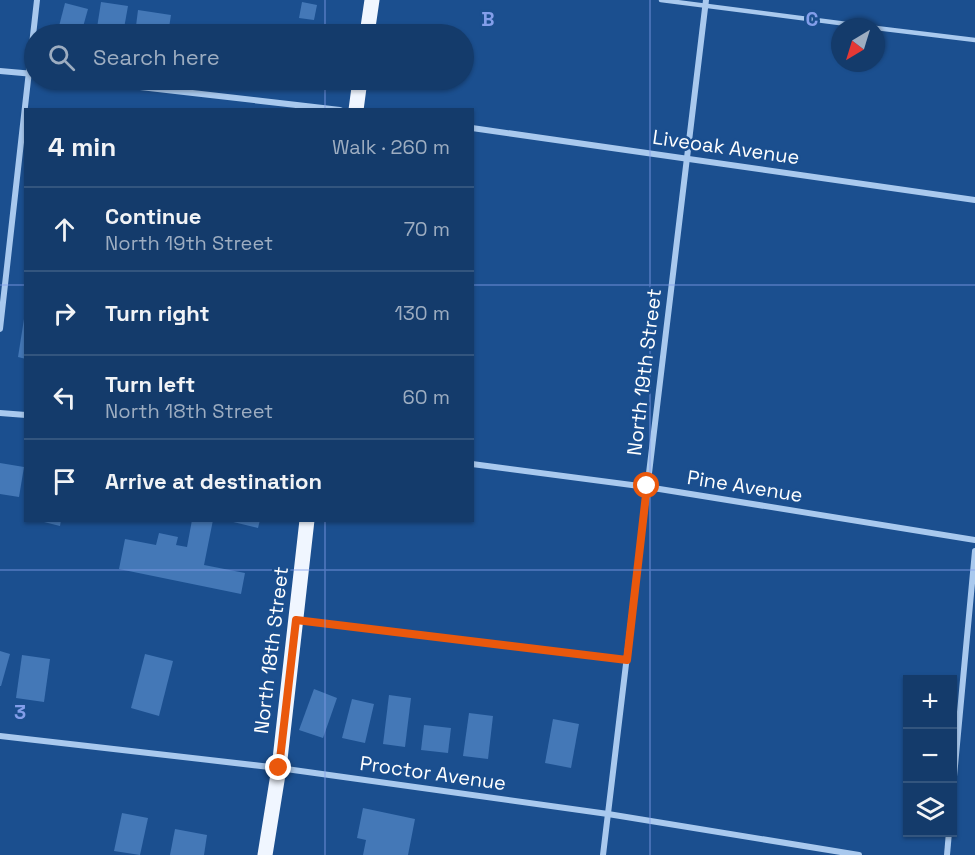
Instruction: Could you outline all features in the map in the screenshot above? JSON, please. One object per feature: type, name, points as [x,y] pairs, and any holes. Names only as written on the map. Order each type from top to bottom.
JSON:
[{"type":"main road","points":[[368,24],[372,0]]},
{"type":"main road","points":[[356,108],[359,90]]},
{"type":"main road","name":"North 18th Street","points":[[265,855],[279,768],[307,522]]},
{"type":"street","points":[[35,24],[37,0]]},
{"type":"street","name":"North 19th Street","points":[[603,855],[706,3]]},
{"type":"street","points":[[0,71],[24,73]]},
{"type":"street","points":[[27,108],[29,90]]},
{"type":"street","points":[[166,90],[323,108]]},
{"type":"street","name":"Liveoak Avenue","points":[[474,128],[975,200]]},
{"type":"street","points":[[0,329],[24,132]]},
{"type":"street","points":[[0,413],[24,415]]},
{"type":"street","name":"Pine Avenue","points":[[474,464],[647,486],[975,540]]},
{"type":"street","points":[[953,783],[975,551]]},
{"type":"street","name":"Proctor Avenue","points":[[0,736],[279,768],[608,814],[860,855]]},
{"type":"street","points":[[947,855],[949,837]]},
{"type":"lane","points":[[661,0],[706,3],[831,21]]},
{"type":"lane","points":[[885,29],[975,40]]},
{"type":"lane","points":[[296,620],[627,660]]},
{"type":"building","points":[[101,2],[128,6],[125,24],[98,24]]},
{"type":"building","points":[[302,2],[317,5],[314,20],[299,18]]},
{"type":"building","points":[[65,3],[88,9],[84,24],[60,24]]},
{"type":"building","points":[[138,10],[171,15],[170,24],[136,24]]},
{"type":"building","points":[[24,319],[24,358],[18,357]]},
{"type":"building","points":[[0,463],[24,467],[19,497],[0,494]]},
{"type":"building","points":[[44,522],[61,522],[60,526]]},
{"type":"building","points":[[192,522],[213,522],[204,565],[245,573],[241,594],[119,569],[125,539],[156,545],[159,533],[178,537],[176,545],[187,547]]},
{"type":"building","points":[[233,522],[260,522],[258,528]]},
{"type":"building","points":[[0,651],[10,654],[1,686],[0,686]]},
{"type":"building","points":[[145,654],[173,661],[159,716],[131,708]]},
{"type":"building","points":[[22,655],[50,659],[44,702],[16,698]]},
{"type":"building","points":[[314,689],[337,698],[323,738],[299,730]]},
{"type":"building","points":[[389,695],[411,698],[405,747],[383,744]]},
{"type":"building","points":[[352,699],[374,704],[365,743],[342,738]]},
{"type":"building","points":[[469,713],[493,716],[488,759],[463,756]]},
{"type":"building","points":[[553,719],[579,724],[571,768],[545,763]]},
{"type":"building","points":[[424,725],[451,728],[448,753],[421,750]]},
{"type":"building","points":[[363,808],[415,819],[408,855],[363,855],[366,840],[357,838]]},
{"type":"building","points":[[122,813],[148,818],[140,855],[114,851]]},
{"type":"building","points":[[175,829],[207,835],[204,855],[170,855]]},
{"type":"route","points":[[279,768],[296,620],[627,660],[647,486]]}]
